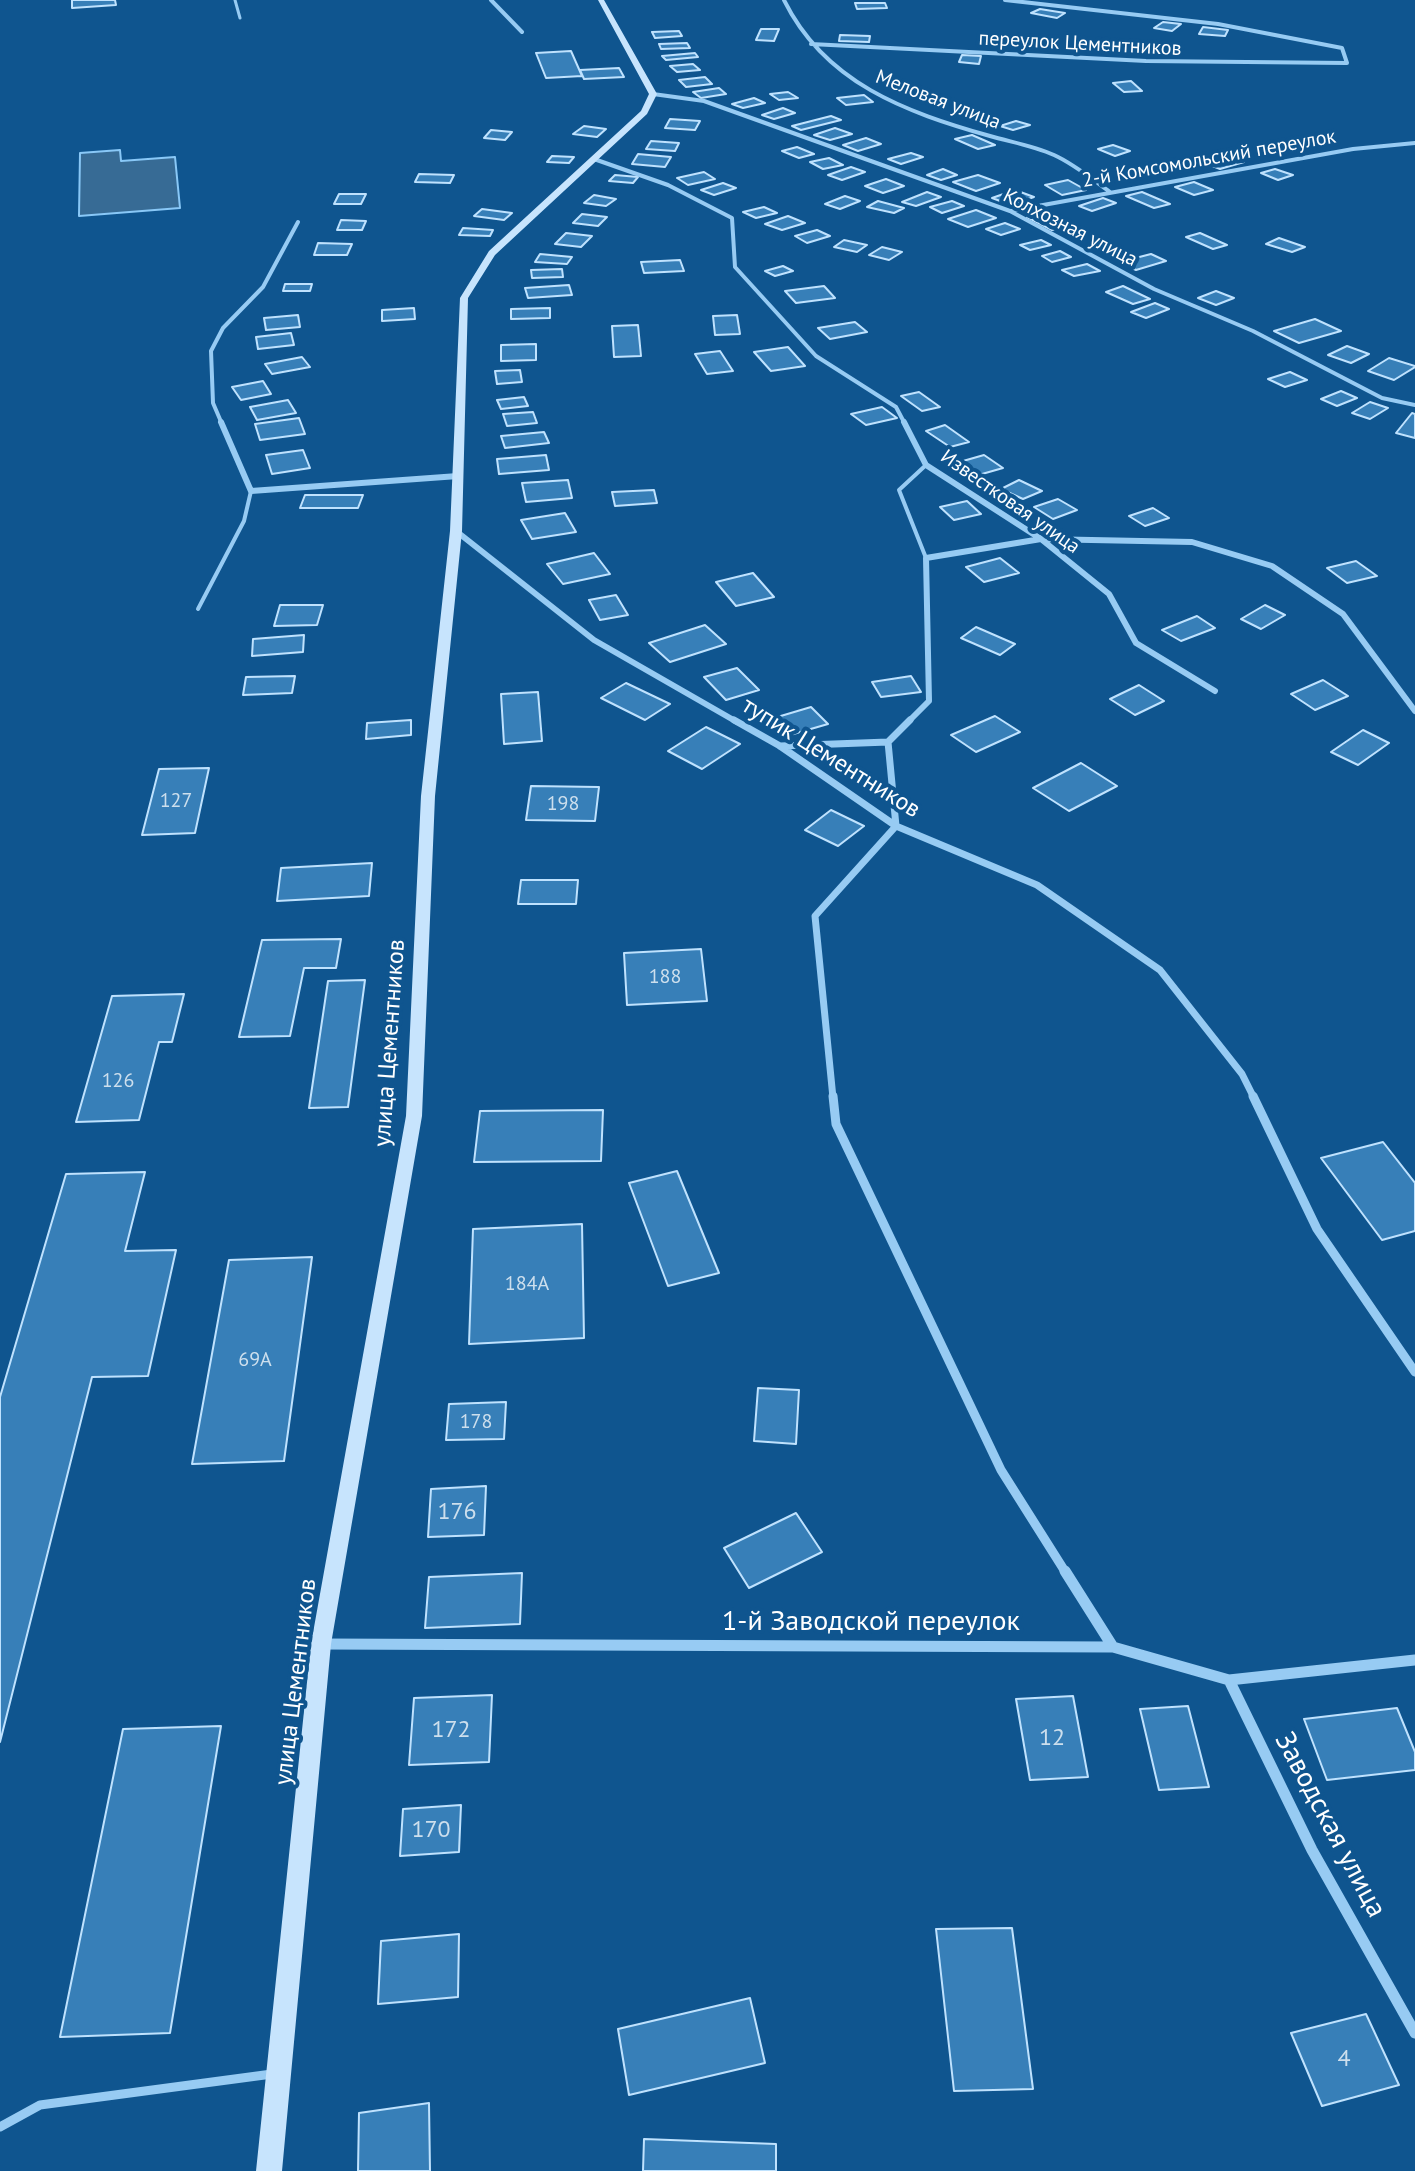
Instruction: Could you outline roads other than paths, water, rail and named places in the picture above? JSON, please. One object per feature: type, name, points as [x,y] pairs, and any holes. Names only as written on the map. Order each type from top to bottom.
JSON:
[{"type":"street","points":[[491,0],[522,32]]},
{"type":"street","points":[[601,0],[653,94]]},
{"type":"street","name":"Меловая улица","points":[[784,0],[793,26],[845,77],[985,135],[1054,155],[1110,192]]},
{"type":"street","name":"переулок Цементников","points":[[811,44],[1198,63],[1347,63],[1342,48],[1298,38],[1252,33],[1218,24],[1005,0]]},
{"type":"street","name":"улица Цементников","points":[[269,2171],[321,1644],[414,1116],[428,796],[456,531],[464,298],[492,253],[644,112],[653,94]]},
{"type":"street","name":"Колхозная улица","points":[[653,94],[704,101],[1010,211],[1154,289],[1253,331],[1382,398],[1415,405]]},
{"type":"street","name":"2-й Комсомольский переулок","points":[[1010,211],[1254,169],[1375,143],[1415,143]]},
{"type":"street","name":"Известковая улица","points":[[594,159],[668,185],[732,218],[735,267],[816,356],[896,407],[926,465],[1041,539],[1109,594],[1136,643],[1215,691]]},
{"type":"street","points":[[298,222],[263,287],[223,328],[211,351],[213,403],[251,491],[458,476]]},
{"type":"street","name":"тупик Цементников","points":[[456,531],[594,640],[780,746],[896,826],[1037,885],[1160,970],[1242,1074],[1317,1229],[1415,1372]]},
{"type":"street","points":[[780,746],[888,742],[929,701],[926,558],[1041,539],[1192,542],[1272,566],[1343,614],[1415,711]]},
{"type":"street","points":[[888,742],[896,826],[815,916],[836,1124],[1001,1470],[1113,1647]]},
{"type":"street","name":"1-й Заводской переулок","points":[[321,1644],[1113,1647],[1229,1680],[1415,1660]]},
{"type":"street","name":"Заводская улица","points":[[1229,1680],[1312,1850],[1415,2033]]},
{"type":"lane","points":[[235,0],[240,18]]},
{"type":"lane","points":[[926,465],[899,490],[926,558]]},
{"type":"lane","points":[[198,609],[244,521],[251,491]]},
{"type":"lane","points":[[0,2127],[40,2105],[279,2073]]},
{"type":"water","points":[[120,150],[121,161],[175,157],[180,208],[79,216],[80,153]]}]
